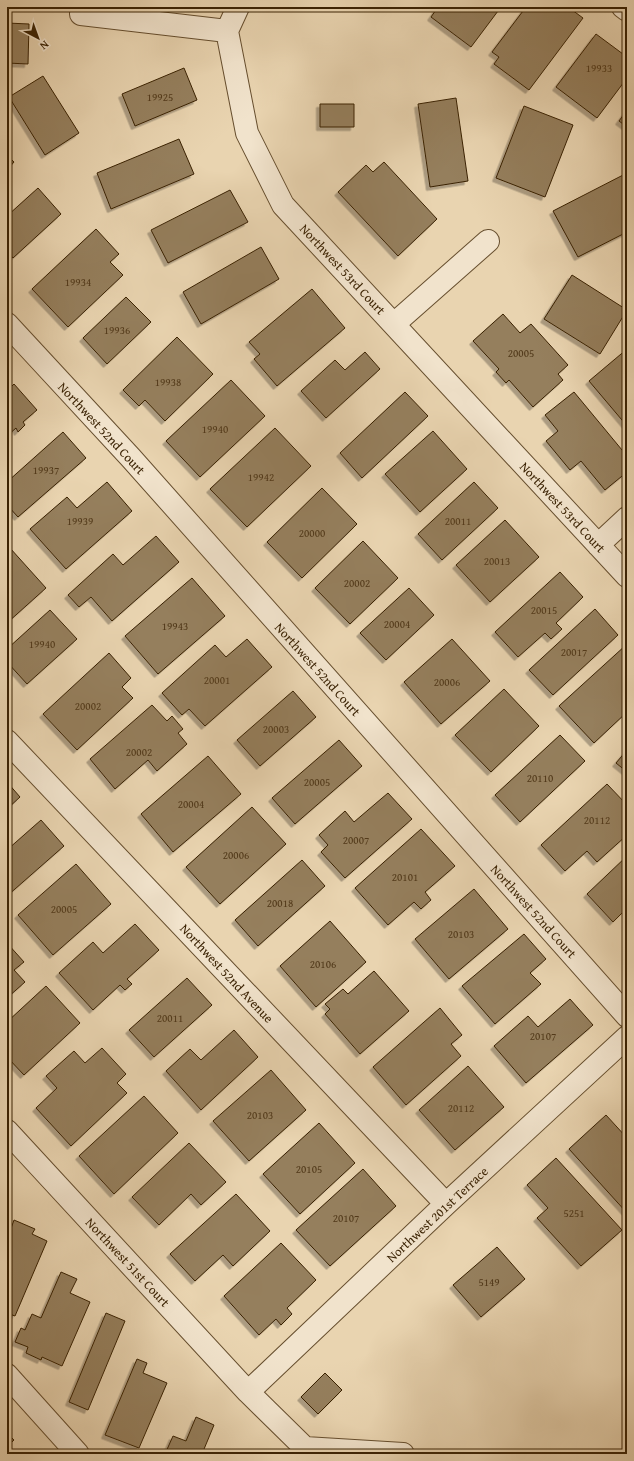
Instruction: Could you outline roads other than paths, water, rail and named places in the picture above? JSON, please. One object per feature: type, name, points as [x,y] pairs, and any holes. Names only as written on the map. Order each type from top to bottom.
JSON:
[{"type":"street","points":[[81,14],[227,31],[238,7]]},
{"type":"street","points":[[623,7],[627,10]]},
{"type":"street","name":"Northwest 53rd Court","points":[[227,31],[247,133],[283,205],[627,576]]},
{"type":"street","points":[[394,324],[488,241]]},
{"type":"street","name":"Northwest 52nd Court","points":[[7,324],[136,464],[627,1016]]},
{"type":"street","points":[[598,545],[627,518]]},
{"type":"street","name":"Northwest 52nd Avenue","points":[[7,741],[446,1204]]},
{"type":"street","name":"Northwest 201st Terrace","points":[[248,1392],[446,1204],[627,1037]]},
{"type":"street","name":"Northwest 51st Court","points":[[7,1132],[248,1392]]},
{"type":"street","points":[[7,1375],[78,1454]]},
{"type":"street","points":[[248,1392],[305,1448],[403,1454]]}]
